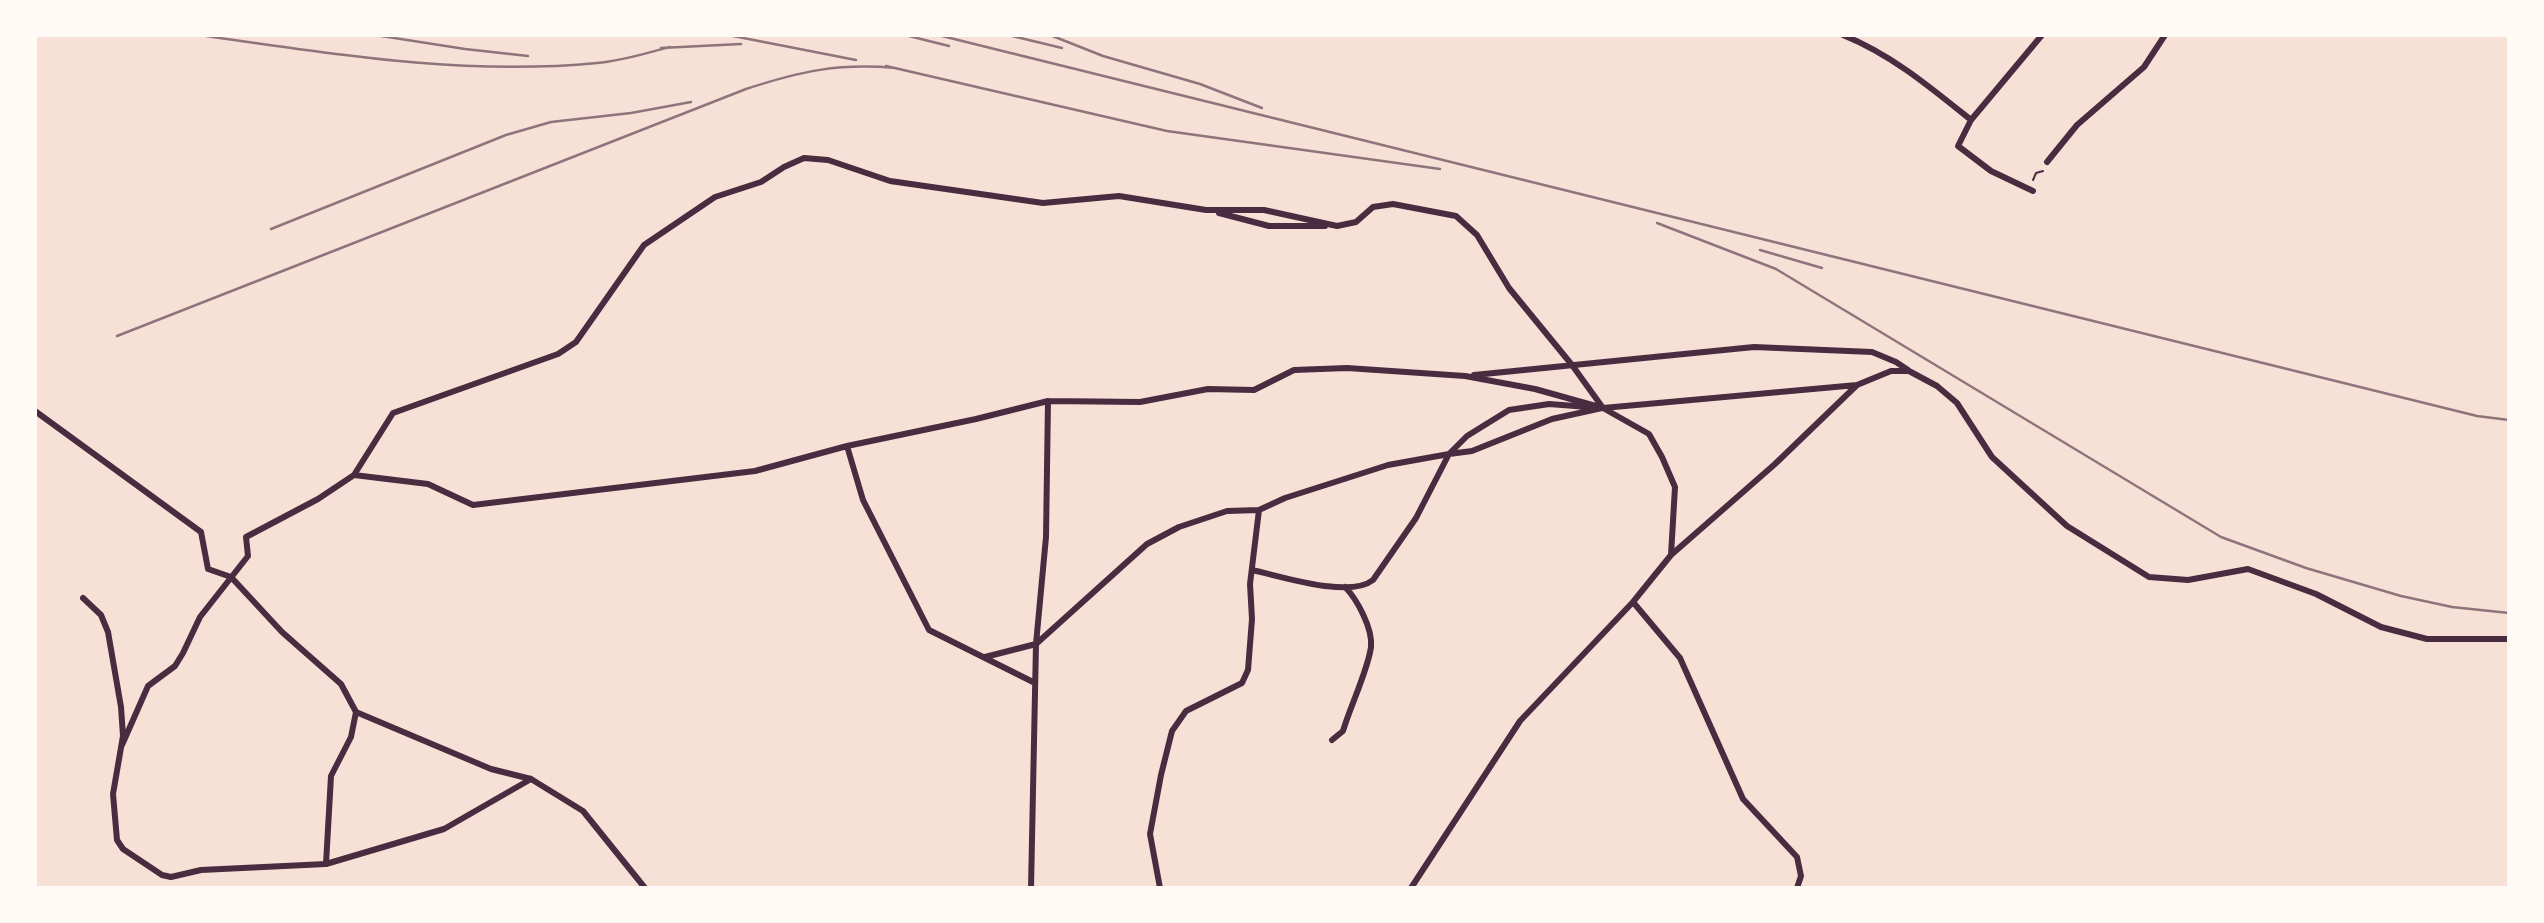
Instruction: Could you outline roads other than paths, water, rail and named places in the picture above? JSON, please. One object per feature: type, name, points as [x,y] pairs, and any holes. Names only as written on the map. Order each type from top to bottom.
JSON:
[{"type":"street","points":[[1843,35],[1891,58],[1971,120]]},
{"type":"street","points":[[2032,191],[1991,171],[1958,146],[1971,120],[2042,35]]},
{"type":"street","points":[[2048,162],[2077,125],[2144,67],[2165,35]]},
{"type":"street","points":[[122,745],[148,686],[174,666],[200,617],[248,556],[246,537],[318,499],[354,475],[393,414],[558,354],[576,342],[644,245],[715,197],[761,182],[804,158],[828,160],[890,181],[1043,202],[1119,196],[1206,210],[1269,226],[1337,226],[1356,222],[1373,207],[1393,204],[1456,216],[1477,234],[1509,288],[1604,408]]},
{"type":"street","points":[[1206,210],[1264,210],[1337,226]]},
{"type":"street","points":[[1465,376],[1767,347],[1871,352],[1896,362],[1937,386],[1957,403],[1992,457],[2067,526],[2149,577],[2188,580],[2248,569],[2316,594],[2381,627],[2427,639],[2509,639]]},
{"type":"street","points":[[354,475],[428,484],[473,505],[755,471],[847,446],[1048,401],[1140,402],[1208,390],[1254,390],[1294,370],[1347,368],[1465,376],[1535,389],[1604,408],[1648,434],[1662,457],[1675,487],[1671,555]]},
{"type":"street","points":[[985,657],[1037,644],[1147,544],[1179,527],[1227,511],[1259,510],[1285,498],[1388,464],[1472,451],[1552,419],[1604,408],[1857,385],[1891,371],[1909,371]]},
{"type":"street","points":[[1411,888],[1520,721],[1633,602],[1671,555],[1775,464],[1857,385]]},
{"type":"street","points":[[1031,888],[1035,683],[1046,537],[1048,401]]},
{"type":"street","points":[[1252,570],[1322,585],[1366,585],[1416,518],[1449,454],[1467,436],[1509,410],[1549,404],[1604,408]]},
{"type":"street","points":[[35,411],[201,532],[208,569],[231,577],[282,632],[341,684],[356,712],[491,769],[531,779],[583,811],[645,888]]},
{"type":"street","points":[[847,446],[863,500],[929,630],[1035,683]]},
{"type":"street","points":[[1160,888],[1150,834],[1172,731],[1178,720],[1191,708],[1235,687],[1246,678],[1252,619],[1250,584],[1259,510]]},
{"type":"street","points":[[1332,740],[1343,732],[1371,643],[1360,608],[1345,587]]},
{"type":"street","points":[[83,598],[102,615],[108,632],[121,707],[124,736],[113,793],[117,840],[123,849],[162,875],[171,877],[201,870],[326,864],[444,829],[531,779]]},
{"type":"street","points":[[1633,602],[1680,657],[1743,799],[1797,857],[1801,876],[1797,888]]},
{"type":"street","points":[[326,864],[331,776],[351,737],[356,712]]},
{"type":"railway","points":[[199,35],[348,56],[497,67],[606,62],[670,47]]},
{"type":"railway","points":[[375,35],[528,56]]},
{"type":"railway","points":[[728,35],[856,60]]},
{"type":"railway","points":[[905,35],[949,46]]},
{"type":"railway","points":[[938,35],[2477,416],[2509,420]]},
{"type":"railway","points":[[1008,35],[1062,48]]},
{"type":"railway","points":[[1050,35],[1103,56],[1200,84],[1262,108]]},
{"type":"railway","points":[[661,48],[741,44]]},
{"type":"railway","points":[[886,66],[1167,131],[1440,169]]},
{"type":"railway","points":[[117,336],[746,89],[784,77],[820,70],[896,68]]},
{"type":"railway","points":[[271,229],[506,135],[551,122],[631,113],[691,102]]},
{"type":"railway","points":[[1657,223],[1776,269],[2221,537],[2306,568],[2401,596],[2452,607],[2509,613]]},
{"type":"railway","points":[[1760,250],[1822,268]]}]
